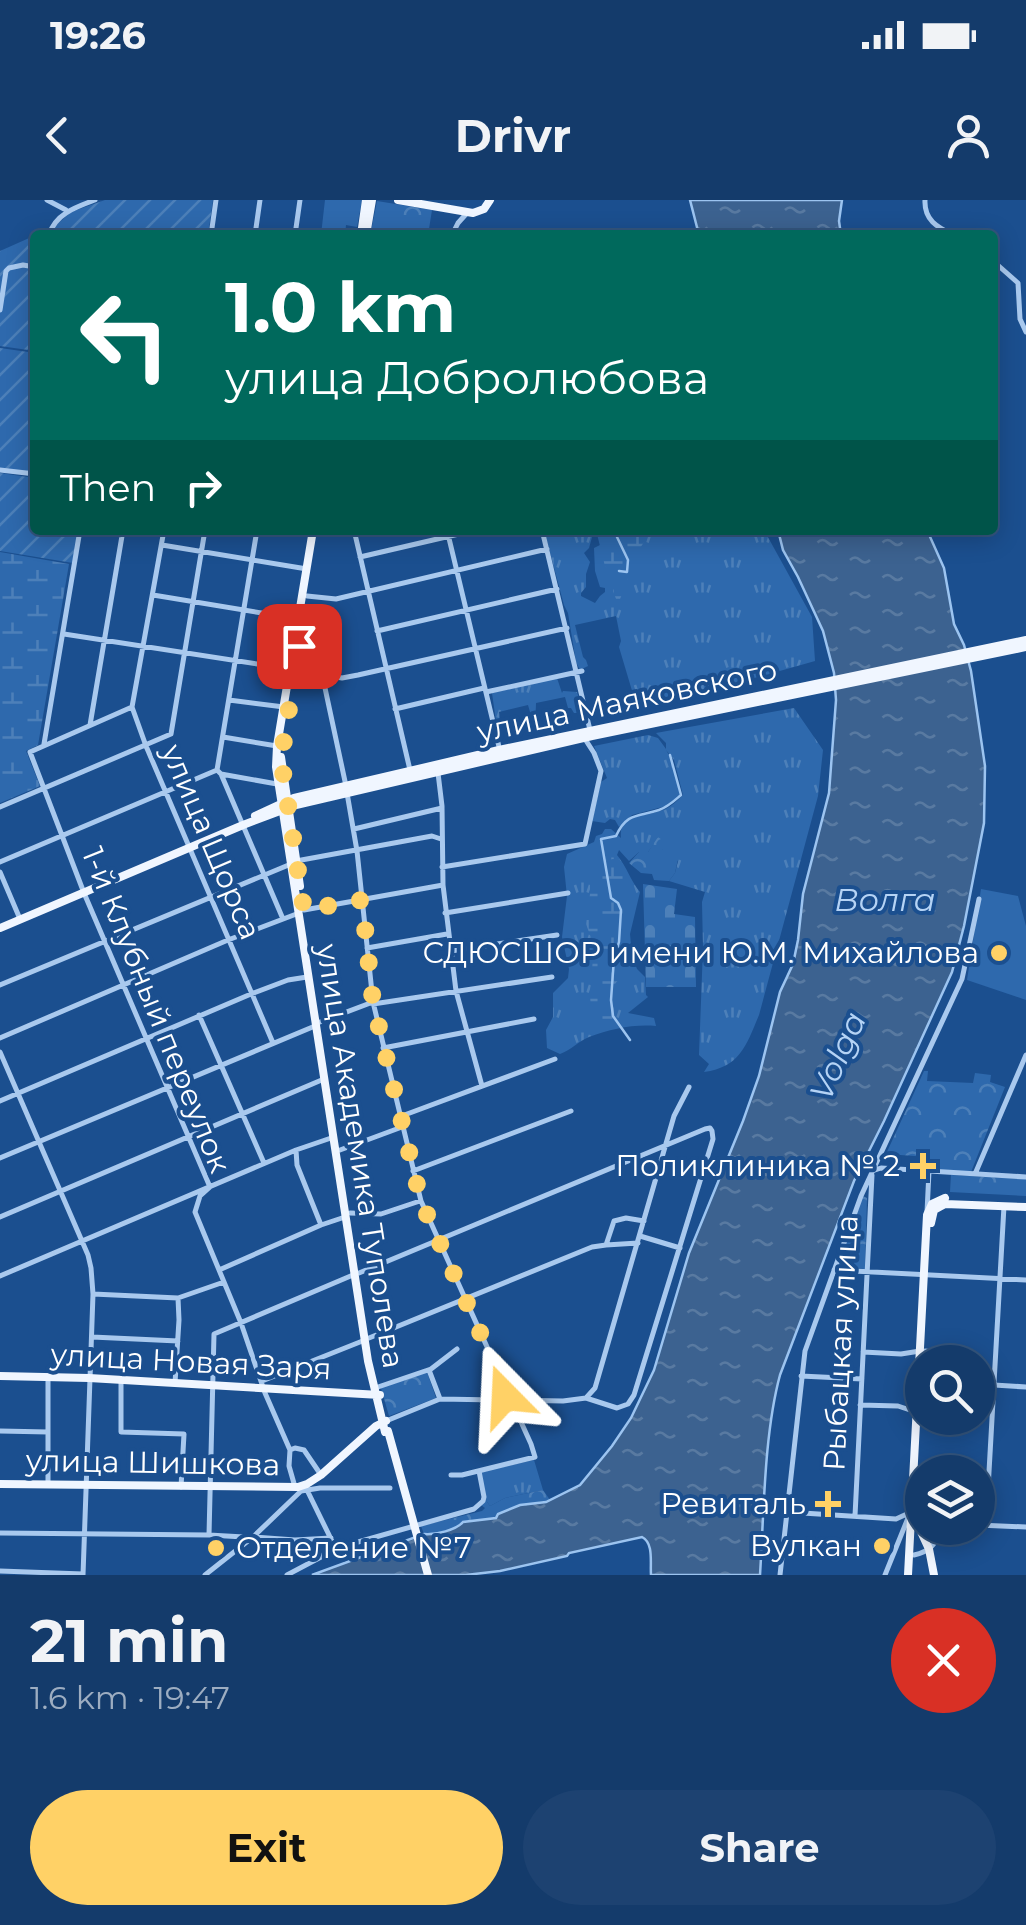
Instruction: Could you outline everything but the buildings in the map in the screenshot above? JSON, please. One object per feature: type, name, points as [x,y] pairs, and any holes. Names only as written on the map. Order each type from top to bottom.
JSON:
[{"type":"main road","points":[[365,230],[369,200]]},
{"type":"main road","points":[[398,200],[467,213],[482,210],[490,200]]},
{"type":"main road","name":"улица Академика Туполева","points":[[285,806],[276,764],[277,746],[315,535]]},
{"type":"main road","name":"улица Академика Туполева","points":[[315,535],[307,596],[298,619],[281,759],[285,806],[376,1390],[427,1575]]},
{"type":"main road","name":"улица Маяковского","points":[[0,928],[285,806],[411,771],[1026,643]]},
{"type":"main road","name":"улица Маяковского","points":[[347,790],[438,772],[590,730],[783,694]]},
{"type":"main road","name":"улица Академика Туполева","points":[[301,911],[348,1215]]},
{"type":"main road","points":[[927,1198],[1026,1205]]},
{"type":"main road","points":[[923,1345],[929,1215],[932,1204],[945,1198]]},
{"type":"main road","points":[[929,1215],[944,1204],[1026,1205]]},
{"type":"main road","name":"улица Новая Заря","points":[[0,1376],[376,1390]]},
{"type":"main road","points":[[302,1488],[386,1427]]},
{"type":"main road","name":"улица Шишкова","points":[[0,1484],[302,1488]]},
{"type":"main road","points":[[910,1575],[912,1545]]},
{"type":"main road","points":[[925,1545],[934,1575]]},
{"type":"street","points":[[47,200],[69,210]]},
{"type":"street","points":[[50,230],[69,210],[96,200]]},
{"type":"street","points":[[211,230],[216,200]]},
{"type":"street","points":[[256,230],[260,200]]},
{"type":"street","points":[[296,230],[300,200]]},
{"type":"street","points":[[925,200],[928,218],[943,230]]},
{"type":"street","points":[[454,230],[467,213]]},
{"type":"street","points":[[998,265],[1018,283],[1020,319],[1026,332]]},
{"type":"street","points":[[0,310],[6,271],[13,266],[30,266]]},
{"type":"street","points":[[0,470],[30,473]]},
{"type":"street","points":[[44,744],[83,535]]},
{"type":"street","points":[[90,725],[121,535]]},
{"type":"street","points":[[44,744],[132,707],[163,535]]},
{"type":"street","points":[[0,807],[171,734],[204,535]]},
{"type":"street","points":[[256,535],[219,772],[283,918]]},
{"type":"street","points":[[355,535],[411,771]]},
{"type":"street","points":[[360,557],[441,535]]},
{"type":"street","points":[[448,535],[500,754]]},
{"type":"street","points":[[543,535],[590,730]]},
{"type":"street","points":[[161,545],[307,569]]},
{"type":"street","points":[[307,596],[336,599],[547,550]]},
{"type":"street","points":[[377,632],[558,589]]},
{"type":"street","points":[[152,595],[298,619]]},
{"type":"street","points":[[303,609],[322,674],[354,829],[373,1003],[421,1201],[534,1457],[451,1476]]},
{"type":"street","points":[[64,634],[342,678],[567,628]]},
{"type":"street","points":[[395,709],[579,672]]},
{"type":"street","points":[[228,700],[284,708]]},
{"type":"street","name":"улица Щорса","points":[[132,707],[273,1043]]},
{"type":"street","points":[[222,737],[277,746]]},
{"type":"street","points":[[442,867],[586,844],[602,770],[584,738]]},
{"type":"street","name":"1-й Клубный переулок","points":[[44,744],[30,752],[61,836],[210,1187],[200,1196],[195,1212],[290,1450],[289,1466],[332,1541]]},
{"type":"street","points":[[0,862],[219,772],[279,785]]},
{"type":"street","points":[[438,772],[448,934],[456,990],[482,1086]]},
{"type":"street","points":[[354,829],[442,808]]},
{"type":"street","points":[[0,985],[294,862],[432,836],[442,839]]},
{"type":"street","points":[[0,872],[20,919]]},
{"type":"street","points":[[0,1038],[301,911],[442,885]]},
{"type":"street","points":[[446,913],[568,893]]},
{"type":"street","points":[[780,1575],[801,1376],[810,1335],[861,1196],[962,979],[979,899]]},
{"type":"street","points":[[367,948],[448,934]]},
{"type":"street","points":[[451,951],[557,934]]},
{"type":"street","points":[[0,1101],[199,1015],[288,980],[309,977]]},
{"type":"street","points":[[0,1158],[373,1003],[552,977]]},
{"type":"street","points":[[199,1015],[264,1163]]},
{"type":"street","points":[[383,1048],[534,1019]]},
{"type":"street","points":[[0,1052],[90,1260],[93,1294],[83,1574],[0,1571]]},
{"type":"street","points":[[975,1174],[1025,1054]]},
{"type":"street","points":[[399,1117],[555,1058]]},
{"type":"street","points":[[0,1217],[324,1079]]},
{"type":"street","points":[[586,1398],[594,1388],[674,1116],[689,1087]]},
{"type":"street","points":[[413,1171],[571,1111]]},
{"type":"street","points":[[0,1276],[296,1150],[402,1127]]},
{"type":"street","points":[[209,1534],[214,1334],[710,1128],[712,1139],[680,1248],[628,1404],[617,1408],[586,1398],[440,1398],[386,1427]]},
{"type":"street","points":[[296,1150],[297,1164],[322,1226]]},
{"type":"street","points":[[872,1172],[880,1168],[1026,1178]]},
{"type":"street","points":[[928,1171],[929,1215]]},
{"type":"street","name":"Рыбацкая улица","points":[[855,1516],[872,1172]]},
{"type":"street","points":[[219,1270],[348,1215],[382,1214],[421,1201]]},
{"type":"street","points":[[995,1367],[1004,1207]]},
{"type":"street","points":[[606,1245],[614,1221],[644,1221]]},
{"type":"street","points":[[262,1385],[592,1246],[639,1240],[680,1248]]},
{"type":"street","points":[[834,1270],[1026,1280]]},
{"type":"street","points":[[93,1294],[178,1298],[224,1282]]},
{"type":"street","points":[[174,1383],[178,1298]]},
{"type":"street","points":[[92,1337],[178,1340]]},
{"type":"street","points":[[376,1390],[428,1370],[458,1349]]},
{"type":"street","points":[[863,1352],[905,1354]]},
{"type":"street","points":[[428,1370],[440,1398]]},
{"type":"street","points":[[801,1376],[862,1379]]},
{"type":"street","points":[[48,1377],[48,1485]]},
{"type":"street","points":[[121,1380],[121,1432],[184,1434],[181,1487]]},
{"type":"street","points":[[995,1385],[1026,1387]]},
{"type":"street","points":[[860,1405],[905,1406]]},
{"type":"street","points":[[0,1431],[48,1432]]},
{"type":"street","name":"1-й Клубный переулок","points":[[290,1450],[304,1450],[321,1475]]},
{"type":"street","points":[[0,1533],[209,1534],[332,1541],[344,1546],[474,1510],[484,1498],[480,1471]]},
{"type":"street","points":[[205,1575],[252,1538],[302,1488]]},
{"type":"street","name":"улица Шишкова","points":[[302,1488],[390,1488]]},
{"type":"street","points":[[786,1512],[905,1523]]},
{"type":"street","points":[[896,1519],[905,1514]]},
{"type":"street","points":[[995,1525],[1026,1527]]},
{"type":"street","points":[[885,1575],[894,1549],[905,1536]]},
{"type":"street","points":[[287,1575],[321,1557],[332,1541]]},
{"type":"street","points":[[894,1549],[912,1555],[932,1545]]},
{"type":"green space","points":[[105,200],[213,200],[209,230],[60,228],[64,230],[47,230],[71,212]]},
{"type":"green space","points":[[325,200],[362,200],[357,227],[322,230]]},
{"type":"green space","points":[[377,201],[432,210],[429,230],[371,230]]},
{"type":"green space","points":[[30,237],[30,350],[0,346],[0,251]]},
{"type":"green space","points":[[0,348],[30,352],[30,473],[0,468]]},
{"type":"green space","points":[[0,473],[30,477],[30,535],[77,535],[73,563],[0,551]]},
{"type":"green space","points":[[545,535],[593,535],[584,553],[590,562],[581,596],[595,603],[605,592],[595,571],[594,548],[604,535],[767,535],[812,617],[815,661],[669,702],[631,705],[633,694],[619,647],[616,616],[575,625],[588,666],[580,670]]},
{"type":"green space","points":[[597,535],[646,535],[618,604],[613,591],[616,584],[605,566]]},
{"type":"green space","points":[[0,552],[69,564],[38,745],[26,751],[40,786],[0,803]]},
{"type":"green space","points":[[557,678],[562,693],[577,692],[582,709],[579,713],[568,708],[565,697],[536,703],[535,729],[528,705],[499,712],[500,720],[496,721],[492,693]]},
{"type":"green space","points":[[794,708],[823,750],[818,796],[759,1015],[740,1053],[726,1065],[704,1072],[709,1064],[699,1055],[705,892],[669,881],[678,861],[654,844],[648,852],[639,852],[629,861],[619,850],[617,855],[640,892],[630,934],[632,956],[645,977],[648,997],[628,1013],[654,1018],[656,1026],[630,1026],[606,1032],[560,1054],[547,1048],[553,993],[568,978],[569,969],[562,937],[567,854],[594,842],[605,829],[621,838],[621,830],[629,820],[666,809],[683,795],[674,760],[666,750],[680,795],[666,806],[632,815],[619,827],[615,820],[592,821],[601,782],[607,778],[594,746],[648,735],[658,738],[666,749],[666,743],[656,733]]},
{"type":"green space","points":[[658,837],[662,850],[679,854],[669,881],[654,880],[652,874],[641,873],[629,863],[639,852],[648,852]]},
{"type":"green space","points":[[620,860],[626,873],[621,901],[626,966],[614,986],[613,1018],[592,1027],[594,946],[586,924],[590,864]]},
{"type":"green space","points":[[643,884],[677,889],[674,914],[695,917],[696,987],[646,987]]},
{"type":"green space","name":"СДЮСШОР имени Ю.М. Михайлова","points":[[981,889],[1018,896],[1026,926],[1026,1000],[967,980]]},
{"type":"green space","points":[[924,1071],[928,1071],[927,1081],[973,1083],[975,1073],[991,1075],[990,1082],[1005,1087],[971,1172],[929,1169],[929,1157],[886,1154]]},
{"type":"green space","points":[[951,1175],[1026,1179],[1026,1196],[950,1192]]},
{"type":"green space","points":[[863,1196],[867,1198],[865,1269],[837,1267]]},
{"type":"green space","points":[[427,1372],[436,1398],[389,1416],[381,1388]]},
{"type":"green space","points":[[534,1460],[543,1490],[505,1498],[490,1506],[485,1499],[481,1472]]},
{"type":"green space","points":[[543,1490],[550,1500],[520,1505],[496,1518],[432,1534],[424,1534],[421,1526],[482,1511],[485,1499],[490,1506],[505,1498]]},
{"type":"water","points":[[690,200],[842,200],[840,230],[698,230]]},
{"type":"water","name":"Волга","points":[[779,535],[929,535],[944,568],[954,624],[971,671],[985,766],[984,823],[952,972],[854,1181],[780,1375],[768,1448],[760,1575],[651,1575],[650,1548],[642,1537],[500,1571],[466,1575],[312,1575],[424,1534],[445,1531],[463,1522],[496,1518],[520,1505],[546,1502],[580,1485],[631,1418],[654,1370],[689,1253],[743,1121],[780,992],[793,964],[803,894],[829,793],[836,700],[834,673],[823,631]]},
{"type":"waterway","points":[[617,537],[628,560],[627,572],[619,571]]},
{"type":"waterway","points":[[630,1040],[613,1016],[614,958],[621,910],[611,898],[601,839],[616,836],[629,819],[662,809],[681,795],[670,755]]},
{"type":"place","name":"СДЮСШОР имени Ю.М. Михайлова","points":[[999,953]]},
{"type":"place","name":"Поликлиника № 2","points":[[923,1166]]},
{"type":"place","name":"Ревиталь","points":[[828,1504]]},
{"type":"place","name":"Вулкан","points":[[882,1546]]},
{"type":"place","name":"Отделение №7","points":[[216,1548]]},
{"type":"route","points":[[299,646],[281,759],[304,910],[362,900],[373,1002],[421,1201],[506,1390],[505,1396]]},
{"type":"water label","name":"Volga","points":[[838,1056]]}]
